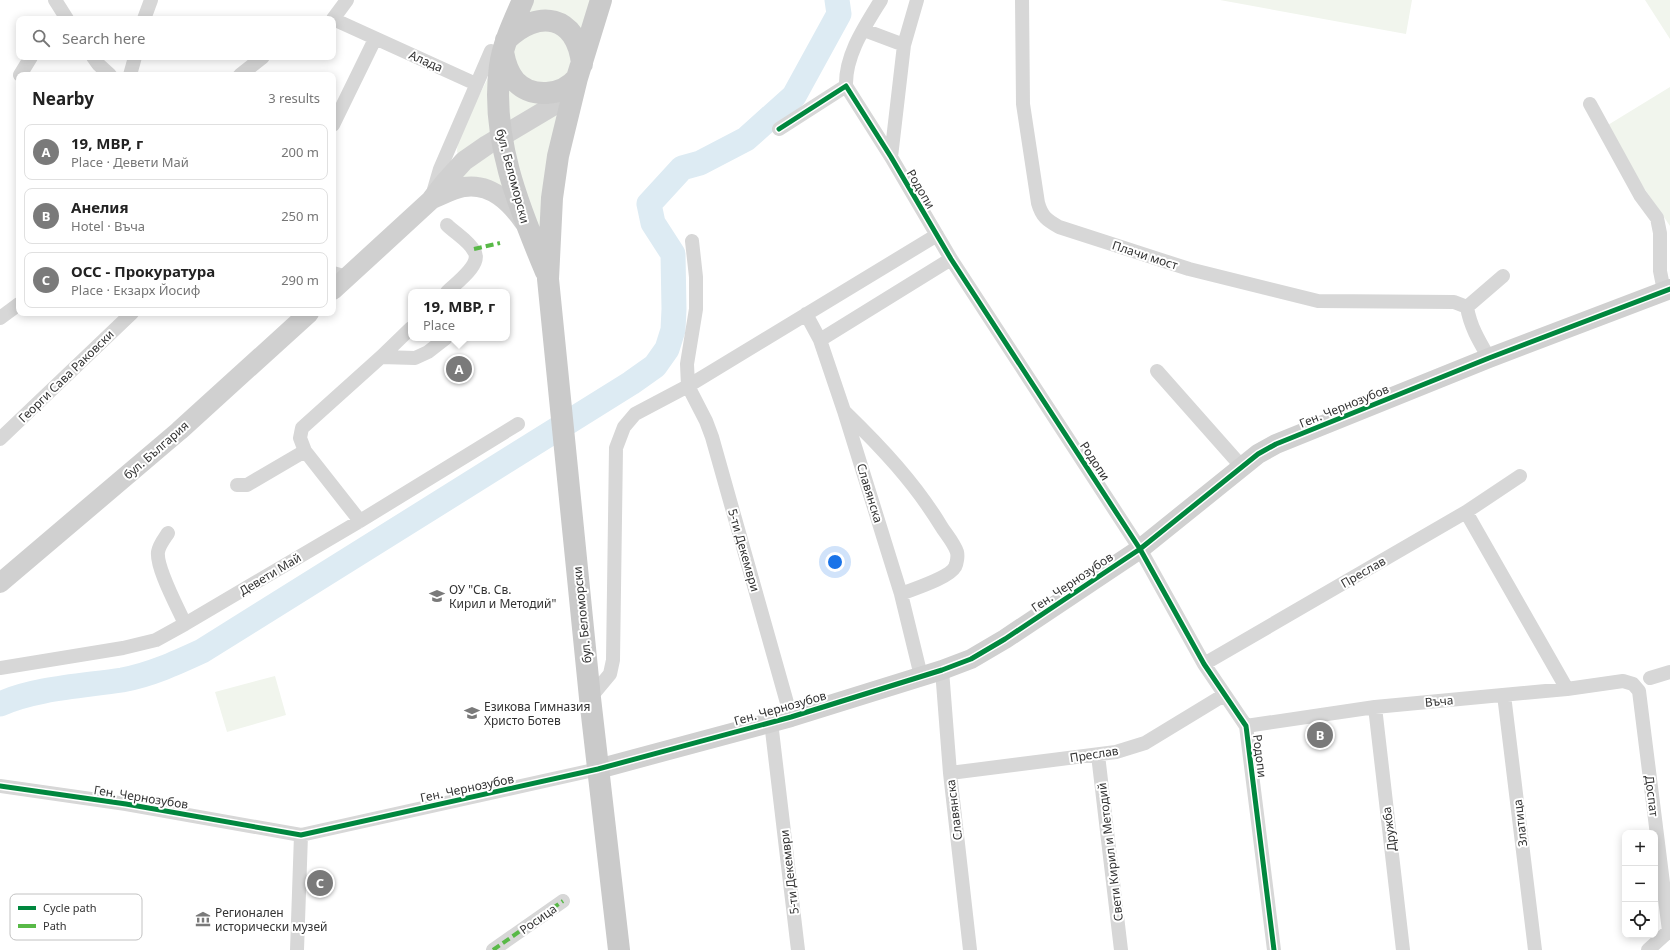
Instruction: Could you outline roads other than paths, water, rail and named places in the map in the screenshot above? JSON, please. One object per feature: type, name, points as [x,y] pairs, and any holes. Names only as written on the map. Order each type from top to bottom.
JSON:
[{"type":"main road","name":"бул. Беломорски","points":[[522,0],[500,48],[498,84],[499,119],[501,136],[513,184],[526,225],[548,279]]},
{"type":"main road","name":"бул. Беломорски","points":[[601,0],[577,78],[564,128],[554,180],[548,279],[590,698],[619,950]]},
{"type":"main road","points":[[543,20],[557,23],[563,26],[574,37],[580,50],[577,78],[570,85],[556,92],[543,93],[523,88],[510,74],[500,48],[520,28],[530,23],[543,20]]},
{"type":"street","points":[[145,16],[151,0]]},
{"type":"street","points":[[335,16],[347,0]]},
{"type":"street","points":[[779,129],[846,86],[846,72],[849,60],[881,0]]},
{"type":"street","points":[[890,156],[904,45],[917,0]]},
{"type":"street","name":"Плачи мост","points":[[1022,0],[1023,104],[1038,203],[1041,214],[1048,221],[1059,227],[1189,269],[1318,301],[1454,302],[1467,307]]},
{"type":"street","name":"Алада","points":[[336,20],[476,84]]},
{"type":"street","points":[[864,30],[904,45]]},
{"type":"street","points":[[336,119],[375,39]]},
{"type":"street","points":[[431,200],[440,169],[476,84],[500,48]]},
{"type":"street","points":[[21,72],[29,60]]},
{"type":"street","points":[[95,60],[107,72]]},
{"type":"street","points":[[131,72],[134,60]]},
{"type":"street","points":[[244,72],[259,60]]},
{"type":"street","points":[[340,275],[431,200],[464,161],[501,136],[577,78]]},
{"type":"street","name":"Родопи","points":[[846,86],[890,156],[951,259],[1140,549],[1204,664],[1246,726],[1274,950]]},
{"type":"street","points":[[1590,104],[1640,195],[1657,218],[1660,233],[1660,271],[1667,290]]},
{"type":"street","points":[[431,200],[463,187],[474,186],[485,188],[494,192],[513,207],[526,225]]},
{"type":"street","points":[[447,225],[474,249],[476,255],[476,260],[473,266],[450,289]]},
{"type":"street","points":[[590,698],[610,674],[613,660],[616,448],[620,436],[628,421],[635,414],[688,386],[937,235]]},
{"type":"street","points":[[688,386],[688,364],[696,309],[696,277],[692,241]]},
{"type":"street","points":[[820,340],[951,259]]},
{"type":"street","points":[[1489,358],[1474,333],[1469,320],[1467,307],[1503,276]]},
{"type":"street","name":"Ген. Чернозубов","points":[[0,786],[126,804],[300,835],[598,769],[771,722],[942,670],[971,659],[1005,639],[1140,549],[1258,454],[1276,444],[1489,358],[1667,290]]},
{"type":"street","points":[[0,318],[16,306]]},
{"type":"street","name":"Славянска","points":[[806,314],[820,340],[844,411],[901,594],[921,676]]},
{"type":"street","name":"Георги Сава Раковски","points":[[0,439],[129,316]]},
{"type":"street","name":"бул. България","points":[[0,583],[179,431],[305,316]]},
{"type":"street","points":[[360,521],[304,451],[300,438],[302,428],[408,331]]},
{"type":"street","points":[[381,357],[415,358],[428,352],[442,341]]},
{"type":"street","points":[[1157,371],[1242,467]]},
{"type":"street","name":"5-ти Декември","points":[[688,386],[706,421],[712,438],[791,716]]},
{"type":"street","points":[[844,411],[881,447],[916,489],[938,520],[957,552],[956,564],[951,571],[928,583],[901,594]]},
{"type":"street","name":"Девети Май","points":[[0,668],[123,648],[156,640],[360,521],[518,424]]},
{"type":"street","points":[[237,485],[248,486],[304,451]]},
{"type":"street","name":"Преслав","points":[[1204,664],[1466,512],[1520,476]]},
{"type":"street","points":[[1466,512],[1567,689]]},
{"type":"street","points":[[168,533],[160,544],[158,553],[159,567],[185,624]]},
{"type":"street","name":"Славянска","points":[[942,670],[950,773],[970,950]]},
{"type":"street","points":[[1650,678],[1670,672]]},
{"type":"street","name":"Въча","points":[[1246,726],[1374,707],[1567,689],[1623,681],[1633,684]]},
{"type":"street","name":"Доспат","points":[[1633,684],[1639,691],[1670,931]]},
{"type":"street","name":"Преслав","points":[[950,773],[1116,752],[1145,743],[1224,695]]},
{"type":"street","name":"Златица","points":[[1504,695],[1535,950]]},
{"type":"street","name":"Дружба","points":[[1374,707],[1403,950]]},
{"type":"street","name":"5-ти Декември","points":[[771,722],[798,950]]},
{"type":"street","name":"Свети Кирил и Методий","points":[[1098,755],[1121,950]]},
{"type":"street","points":[[297,950],[300,835]]},
{"type":"street","name":"Росица","points":[[493,950],[563,901]]},
{"type":"street","points":[[1648,950],[1670,931]]},
{"type":"waterway","points":[[0,704],[29,694],[44,691],[132,678],[163,668],[202,651],[631,383],[655,366],[667,349],[673,330],[673,254],[653,223],[649,204],[682,168],[700,163],[746,139],[794,96],[839,14],[837,0]]},
{"type":"place","name":"19, МВР, г","points":[[459,369]]},
{"type":"place","name":"ОУ \"Св. Св. Кирил и Методий\"","points":[[437,596]]},
{"type":"place","name":"Езикова Гимназия Христо Ботев","points":[[472,713]]},
{"type":"place","name":"Анелия","points":[[1320,735]]},
{"type":"place","name":"ОСС - Прокуратура","points":[[320,883]]},
{"type":"place","name":"Регионален исторически музей","points":[[203,919]]}]
